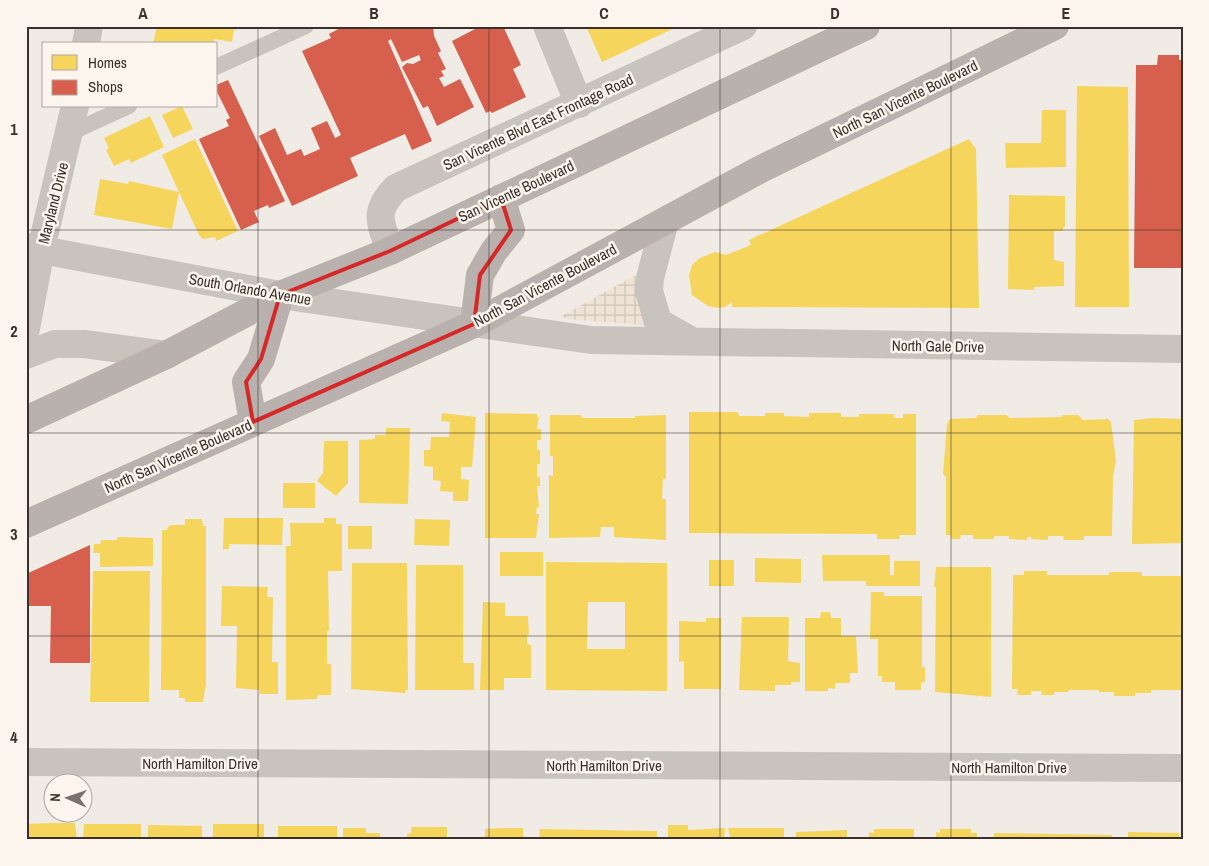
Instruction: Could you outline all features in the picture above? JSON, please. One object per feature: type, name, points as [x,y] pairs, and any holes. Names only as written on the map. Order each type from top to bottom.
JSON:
[{"type":"main road","name":"San Vicente Boulevard","points":[[26,420],[166,355],[280,296],[390,251],[866,26]]},
{"type":"main road","name":"North San Vicente Boulevard","points":[[26,524],[474,324],[761,169],[1055,26]]},
{"type":"main road","points":[[474,324],[480,275],[494,251],[511,230],[501,198]]},
{"type":"main road","points":[[253,422],[246,382],[261,359],[280,296]]},
{"type":"street","points":[[86,42],[89,26]]},
{"type":"street","points":[[547,26],[580,104]]},
{"type":"street","name":"San Vicente Blvd East Frontage Road","points":[[390,251],[379,216],[384,201],[396,188],[580,104],[743,26]]},
{"type":"street","name":"Maryland Drive","points":[[26,329],[34,248],[70,133],[75,108]]},
{"type":"street","name":"North Gale Drive","points":[[665,221],[650,278],[649,292],[658,322],[694,342]]},
{"type":"street","name":"South Orlando Avenue","points":[[34,248],[280,296],[474,324]]},
{"type":"street","name":"North Gale Drive","points":[[474,324],[591,340],[1183,350]]},
{"type":"street","points":[[26,355],[55,344],[84,344],[166,355]]},
{"type":"street","name":"North Hamilton Drive","points":[[26,762],[1183,768]]},
{"type":"lane","points":[[218,66],[306,26]]},
{"type":"lane","points":[[70,133],[125,108]]},
{"type":"highlighted area","points":[[501,198],[511,230],[480,275],[474,324],[253,422],[246,382],[261,359],[280,295],[390,251]]},
{"type":"shaded area","points":[[634,276],[638,276],[646,325],[567,319],[562,316]]},
{"type":"building: Homes","points":[[157,26],[237,26],[236,30],[234,29],[232,42],[214,39],[214,42],[153,42]]},
{"type":"building: Homes","points":[[586,26],[679,26],[602,62]]},
{"type":"building: Homes","points":[[1077,86],[1128,87],[1129,307],[1075,307]]},
{"type":"building: Homes","points":[[178,108],[183,108],[193,129],[173,138],[162,115]]},
{"type":"building: Homes","points":[[1042,110],[1066,110],[1066,167],[1006,168],[1005,143],[1041,143]]},
{"type":"building: Homes","points":[[150,116],[164,147],[131,163],[129,159],[114,166],[106,150],[109,148],[104,138]]},
{"type":"building: Homes","points":[[195,139],[238,231],[216,241],[215,237],[203,239],[199,235],[162,155]]},
{"type":"building: Homes","points":[[969,139],[976,149],[979,308],[732,307],[732,302],[725,307],[719,308],[708,306],[692,295],[689,275],[692,265],[700,258],[715,252],[726,255],[751,245],[749,240]]},
{"type":"building: Homes","points":[[100,179],[128,184],[129,181],[179,192],[172,229],[94,215]]},
{"type":"building: Homes","points":[[1009,195],[1065,196],[1065,227],[1063,227],[1063,231],[1054,231],[1054,260],[1064,262],[1064,286],[1034,287],[1034,290],[1008,289]]},
{"type":"building: Homes","points":[[689,412],[738,412],[739,416],[765,416],[765,413],[784,413],[784,416],[809,417],[809,413],[841,413],[841,417],[859,417],[859,414],[894,414],[894,418],[903,418],[903,414],[916,414],[916,535],[899,535],[900,539],[877,539],[877,534],[689,533]]},
{"type":"building: Homes","points":[[442,413],[476,417],[472,467],[461,467],[461,479],[469,480],[468,501],[453,501],[453,492],[440,491],[441,481],[433,480],[433,467],[424,466],[424,450],[430,450],[431,437],[449,437],[450,422],[441,421]]},
{"type":"building: Homes","points":[[485,413],[537,414],[537,417],[539,417],[537,429],[541,429],[541,440],[537,440],[537,450],[540,450],[540,464],[537,464],[537,477],[540,477],[540,486],[537,486],[539,507],[537,507],[536,514],[539,514],[536,538],[485,538]]},
{"type":"building: Homes","points":[[550,415],[581,415],[582,418],[635,418],[635,416],[666,415],[666,479],[663,479],[662,499],[666,499],[666,540],[614,537],[614,527],[601,527],[600,537],[549,538],[549,475],[553,476],[553,456],[550,456]]},
{"type":"building: Homes","points":[[978,415],[1006,415],[1010,418],[1078,415],[1083,420],[1108,419],[1111,422],[1116,461],[1113,477],[1112,536],[1084,536],[1084,540],[1063,540],[1064,536],[1048,536],[1048,540],[1027,537],[1027,540],[1009,539],[1009,536],[994,536],[994,539],[973,539],[973,535],[961,535],[960,539],[951,539],[951,535],[946,535],[946,477],[943,474],[947,424],[950,419],[976,418]]},
{"type":"building: Homes","points":[[1154,418],[1183,419],[1183,543],[1132,544],[1134,420]]},
{"type":"building: Homes","points":[[386,428],[410,428],[408,504],[359,503],[359,440],[375,439],[375,435],[386,435]]},
{"type":"building: Homes","points":[[324,441],[348,441],[348,483],[336,496],[317,481],[323,473]]},
{"type":"building: Homes","points":[[283,483],[315,483],[315,508],[283,508]]},
{"type":"building: Homes","points":[[224,518],[283,518],[282,545],[229,544],[229,549],[223,549]]},
{"type":"building: Homes","points":[[324,518],[336,518],[336,524],[342,524],[342,571],[328,571],[329,631],[327,631],[327,664],[331,664],[331,695],[318,695],[317,699],[286,700],[286,546],[291,546],[290,523],[324,523]]},
{"type":"building: Homes","points":[[185,519],[202,519],[203,526],[206,526],[206,684],[203,702],[185,702],[185,698],[179,698],[179,690],[161,690],[162,530],[167,530],[171,525],[185,525]]},
{"type":"building: Homes","points":[[415,519],[450,520],[449,546],[414,545]]},
{"type":"building: Homes","points":[[348,526],[372,526],[372,549],[348,549]]},
{"type":"building: Homes","points":[[117,537],[153,538],[153,566],[100,567],[100,553],[93,553],[94,544],[100,544],[101,540],[117,540]]},
{"type":"building: Homes","points":[[500,552],[543,552],[543,576],[500,576]]},
{"type":"building: Homes","points":[[822,555],[890,555],[890,575],[894,575],[894,561],[920,561],[920,586],[866,586],[866,581],[823,581]]},
{"type":"building: Homes","points":[[755,558],[801,559],[801,583],[755,582]]},
{"type":"building: Homes","points":[[709,560],[734,560],[734,586],[709,586]]},
{"type":"building: Homes","points":[[546,562],[667,563],[667,691],[546,690]],"holes":[[[588,602],[625,602],[625,649],[587,649]]]},
{"type":"building: Homes","points":[[352,563],[407,563],[408,690],[405,693],[351,689]]},
{"type":"building: Homes","points":[[416,565],[463,565],[463,663],[474,663],[474,690],[415,690]]},
{"type":"building: Homes","points":[[936,567],[991,567],[991,697],[935,692],[936,587],[934,587]]},
{"type":"building: Homes","points":[[93,571],[150,571],[149,702],[90,702]]},
{"type":"building: Homes","points":[[1024,571],[1047,571],[1047,575],[1109,575],[1109,572],[1142,572],[1142,576],[1183,576],[1183,690],[1151,690],[1151,693],[1135,693],[1135,696],[1114,696],[1114,692],[1099,692],[1099,690],[1069,690],[1068,692],[1054,692],[1054,695],[1041,695],[1042,691],[1031,691],[1031,695],[1017,695],[1018,689],[1012,689],[1013,575],[1024,575]]},
{"type":"building: Homes","points":[[222,586],[268,587],[267,597],[273,597],[272,662],[278,662],[278,694],[259,694],[259,690],[236,688],[237,626],[221,626]]},
{"type":"building: Homes","points":[[871,592],[884,592],[884,596],[922,596],[922,667],[925,667],[925,682],[921,682],[921,690],[895,690],[895,682],[882,682],[882,676],[878,676],[878,639],[870,639]]},
{"type":"building: Homes","points":[[483,602],[505,603],[505,616],[528,616],[529,635],[527,635],[527,644],[531,645],[531,678],[504,678],[504,690],[480,690]]},
{"type":"building: Homes","points":[[821,612],[830,612],[831,618],[841,618],[841,636],[856,636],[858,673],[850,673],[850,683],[835,683],[835,689],[828,688],[828,691],[805,691],[805,618],[820,618]]},
{"type":"building: Homes","points":[[742,617],[789,617],[788,661],[800,663],[800,682],[791,682],[791,685],[775,685],[775,691],[739,690]]},
{"type":"building: Homes","points":[[706,618],[721,618],[721,689],[684,689],[684,661],[679,662],[679,621],[706,622]]},
{"type":"building: Homes","points":[[26,824],[75,824],[77,840],[26,840]]},
{"type":"building: Homes","points":[[84,824],[141,824],[141,840],[83,840]]},
{"type":"building: Homes","points":[[213,824],[264,824],[264,840],[213,840]]},
{"type":"building: Homes","points":[[148,825],[202,826],[202,837],[206,837],[206,840],[148,840]]},
{"type":"building: Homes","points":[[668,825],[688,825],[688,830],[725,828],[724,840],[668,840]]},
{"type":"building: Homes","points":[[278,826],[337,826],[337,840],[278,840]]},
{"type":"building: Homes","points":[[411,827],[447,827],[447,837],[459,837],[459,840],[407,840],[407,834],[411,833]]},
{"type":"building: Homes","points":[[343,828],[366,828],[366,833],[380,833],[380,840],[343,840]]},
{"type":"building: Homes","points":[[523,828],[523,840],[485,840],[485,829]]},
{"type":"building: Homes","points":[[728,828],[784,828],[784,840],[731,840]]},
{"type":"building: Homes","points":[[540,829],[657,831],[657,840],[539,840]]},
{"type":"building: Homes","points":[[874,829],[914,829],[914,837],[936,837],[936,832],[940,833],[940,829],[971,829],[971,833],[977,833],[977,840],[869,840],[869,832],[874,833]]},
{"type":"building: Homes","points":[[847,830],[847,840],[796,840],[796,832]]},
{"type":"building: Homes","points":[[1128,832],[1179,833],[1179,840],[1128,840]]},
{"type":"building: Homes","points":[[994,833],[1112,835],[1112,840],[994,840]]},
{"type":"building: Shops","points":[[344,26],[433,26],[434,36],[441,51],[438,53],[446,69],[441,71],[444,76],[439,78],[444,87],[460,79],[474,107],[437,126],[428,106],[423,108],[402,67],[407,63],[413,64],[421,60],[419,55],[402,62],[391,39],[388,41],[432,141],[412,150],[405,134],[350,158],[358,176],[292,206],[259,136],[275,128],[287,155],[301,149],[304,156],[320,149],[311,128],[327,121],[335,138],[341,135],[302,51],[331,38],[329,34]]},
{"type":"building: Shops","points":[[481,26],[503,26],[521,65],[513,69],[526,97],[492,113],[490,111],[486,113],[452,41]]},
{"type":"building: Shops","points":[[1158,55],[1179,55],[1179,60],[1183,60],[1183,268],[1134,268],[1136,65],[1157,65]]},
{"type":"building: Shops","points":[[228,80],[285,201],[269,208],[268,205],[254,211],[259,222],[241,230],[199,139],[229,126],[226,120],[230,118],[218,94],[218,84]]},
{"type":"building: Shops","points":[[90,545],[90,663],[50,663],[51,606],[26,606],[26,574]]}]
